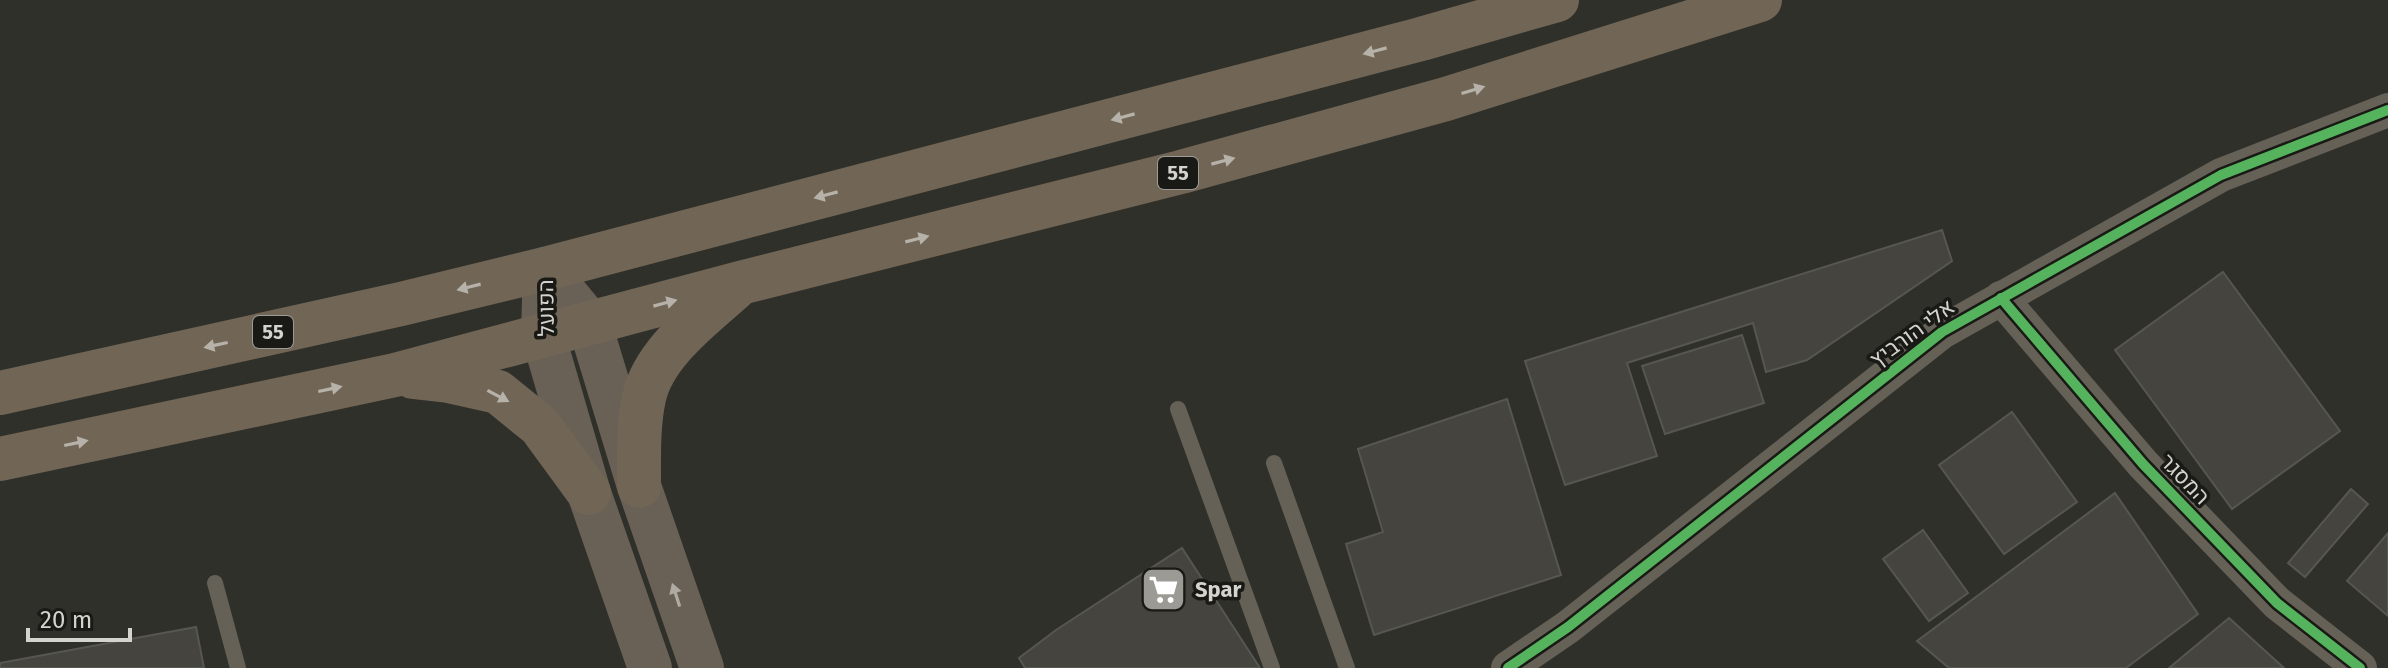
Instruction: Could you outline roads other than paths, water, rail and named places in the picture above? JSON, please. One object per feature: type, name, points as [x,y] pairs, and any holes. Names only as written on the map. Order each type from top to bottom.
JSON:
[{"type":"highway","name":"55","points":[[0,393],[545,269],[1421,39],[1557,0]]},
{"type":"highway","name":"55","points":[[0,459],[395,375],[740,283],[1181,172],[1416,107],[1760,0]]},
{"type":"highway","points":[[639,486],[639,439],[644,394],[662,358],[740,283]]},
{"type":"highway","points":[[395,375],[449,381],[498,392],[540,426],[589,493]]},
{"type":"main road","name":"הפועל","points":[[545,269],[589,322],[639,486],[702,668]]},
{"type":"main road","name":"הפועל","points":[[545,269],[543,335],[589,493],[650,668]]},
{"type":"street","name":"אלי הורביץ","points":[[1508,668],[1568,627],[1942,332],[2221,175],[2388,110]]},
{"type":"street","name":"המסגר","points":[[2001,298],[2143,464],[2267,593],[2360,668]]},
{"type":"lane","points":[[1178,409],[1272,668]]},
{"type":"lane","points":[[1274,463],[1347,668]]},
{"type":"lane","points":[[215,583],[238,668]]},
{"type":"place","name":"Spar","points":[[1164,589]]}]
